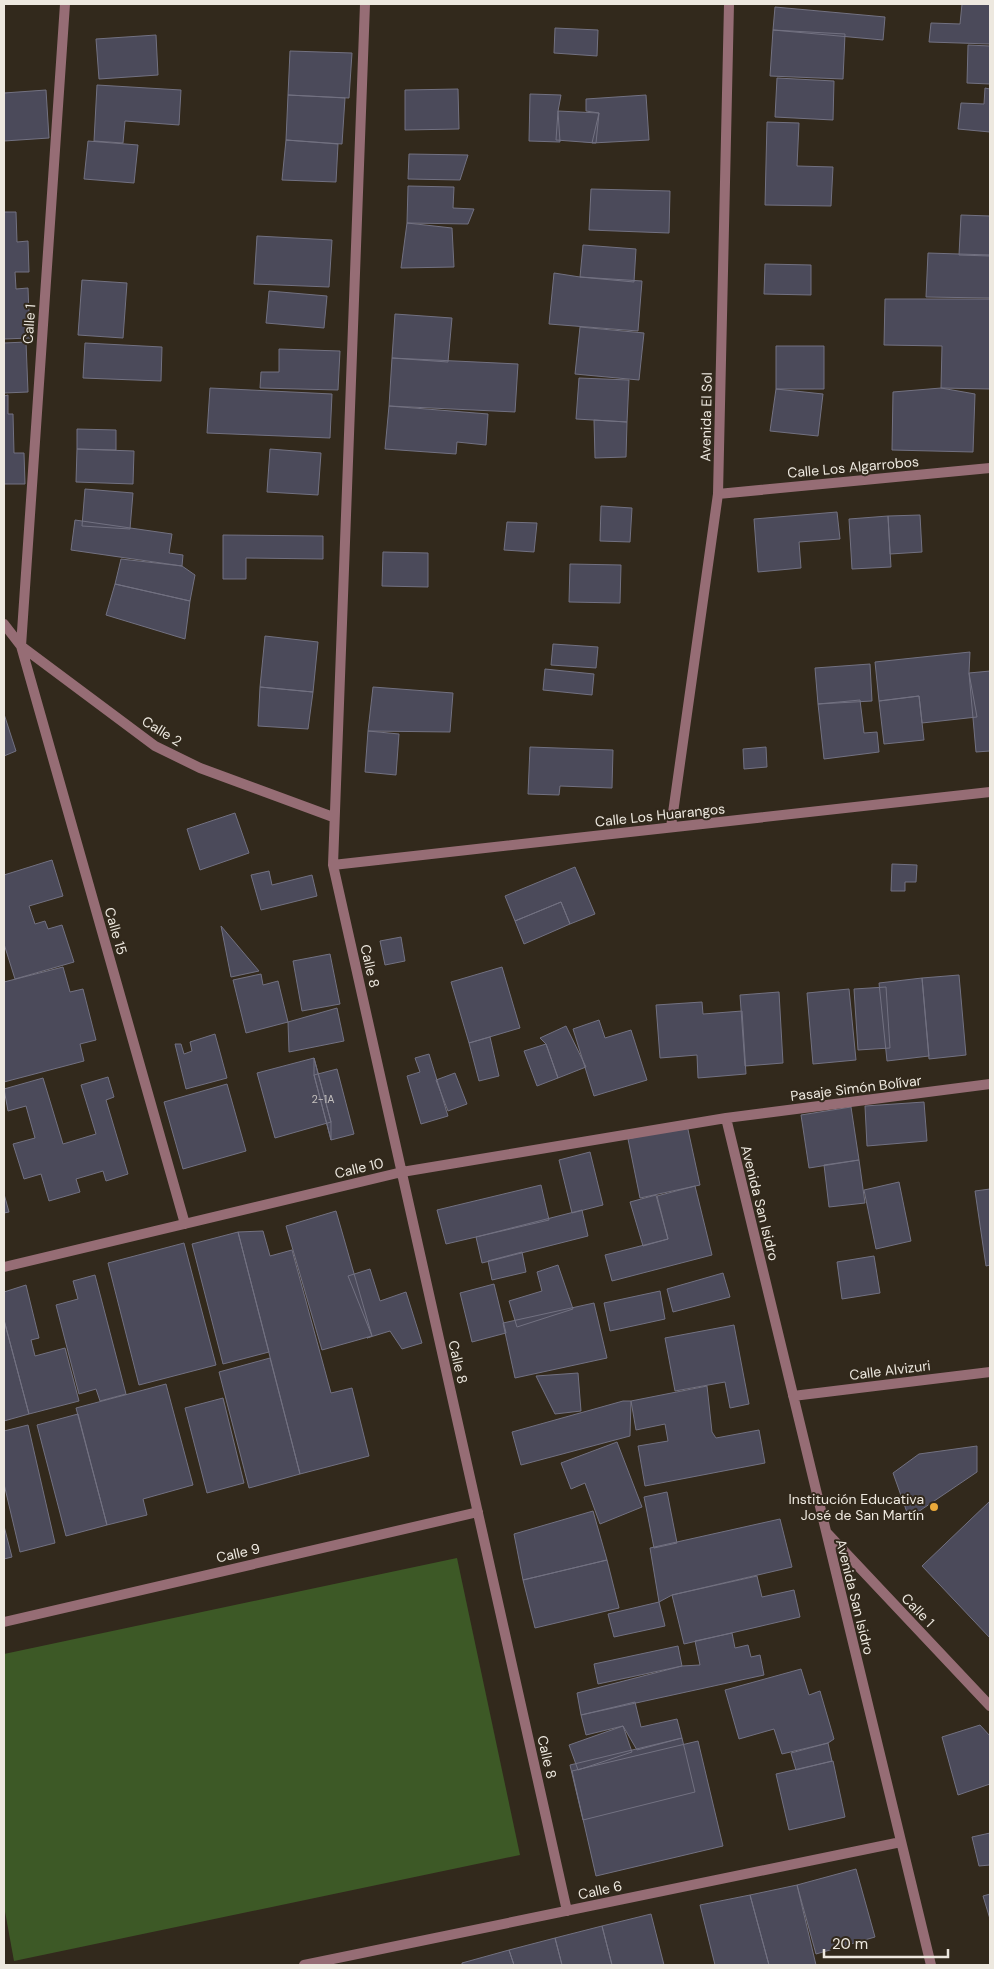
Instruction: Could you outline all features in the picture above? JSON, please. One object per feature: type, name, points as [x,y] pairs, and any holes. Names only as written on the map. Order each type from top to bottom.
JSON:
[{"type":"street","name":"Calle 1","points":[[20,646],[65,4]]},
{"type":"street","name":"Calle 8","points":[[365,4],[333,817],[333,865],[567,1911]]},
{"type":"street","name":"Avenida El Sol","points":[[671,827],[718,494],[730,4]]},
{"type":"street","name":"Calle Los Algarrobos","points":[[718,494],[990,468]]},
{"type":"street","name":"Calle 2","points":[[4,624],[20,646],[155,746],[200,768],[333,817]]},
{"type":"street","name":"Calle 15","points":[[20,646],[185,1224]]},
{"type":"street","name":"Calle Los Huarangos","points":[[333,865],[990,792]]},
{"type":"street","name":"Pasaje Simón Bolívar","points":[[726,1118],[990,1084]]},
{"type":"street","name":"Calle 10","points":[[4,1267],[402,1172],[726,1118]]},
{"type":"street","name":"Avenida San Isidro","points":[[726,1118],[930,1965]]},
{"type":"street","name":"Calle Alvizuri","points":[[793,1396],[990,1372]]},
{"type":"street","name":"Calle 9","points":[[4,1622],[478,1512]]},
{"type":"street","name":"Calle 1","points":[[826,1533],[990,1706]]},
{"type":"street","name":"Calle 6","points":[[304,1965],[901,1842]]},
{"type":"green space","points":[[457,1558],[520,1855],[14,1961],[4,1906],[4,1654]]},
{"type":"building","points":[[962,4],[990,4],[990,44],[929,42],[931,23],[960,24]]},
{"type":"building","points":[[775,7],[885,17],[883,40],[773,30]]},
{"type":"building","points":[[555,28],[598,30],[597,56],[554,53]]},
{"type":"building","points":[[773,30],[845,34],[843,79],[770,76]]},
{"type":"building","points":[[156,35],[158,75],[99,79],[96,39]]},
{"type":"building","points":[[968,45],[990,46],[990,84],[967,83]]},
{"type":"building","points":[[290,51],[352,53],[349,98],[288,95]]},
{"type":"building","points":[[777,78],[834,81],[833,120],[775,117]]},
{"type":"building","points":[[97,85],[181,90],[179,125],[125,121],[123,143],[94,141]]},
{"type":"building","points":[[985,88],[990,89],[990,132],[958,129],[961,103],[984,104]]},
{"type":"building","points":[[458,89],[459,129],[405,130],[405,90]]},
{"type":"building","points":[[46,90],[49,138],[4,141],[4,93]]},
{"type":"building","points":[[530,94],[561,95],[558,111],[560,142],[529,141]]},
{"type":"building","points":[[288,95],[345,98],[342,144],[286,140]]},
{"type":"building","points":[[646,95],[649,140],[592,143],[599,113],[586,111],[586,99]]},
{"type":"building","points":[[558,111],[599,113],[596,143],[556,140]]},
{"type":"building","points":[[767,122],[799,123],[797,166],[833,167],[831,206],[765,205]]},
{"type":"building","points":[[286,140],[338,144],[336,182],[282,180]]},
{"type":"building","points":[[88,141],[138,145],[134,183],[84,179]]},
{"type":"building","points":[[409,154],[468,155],[460,180],[408,179]]},
{"type":"building","points":[[408,186],[454,187],[453,208],[474,209],[468,224],[407,223]]},
{"type":"building","points":[[591,189],[670,191],[669,233],[589,230]]},
{"type":"building","points":[[4,212],[16,212],[17,242],[28,241],[29,272],[15,272],[16,289],[28,288],[30,338],[4,339]]},
{"type":"building","points":[[961,215],[990,216],[990,256],[959,255]]},
{"type":"building","points":[[407,223],[452,228],[454,267],[401,268]]},
{"type":"building","points":[[257,236],[332,240],[329,287],[254,284]]},
{"type":"building","points":[[583,245],[636,249],[634,282],[580,277]]},
{"type":"building","points":[[928,253],[990,255],[990,298],[926,297]]},
{"type":"building","points":[[765,264],[811,265],[811,295],[764,294]]},
{"type":"building","points":[[554,273],[580,277],[642,281],[638,331],[549,324]]},
{"type":"building","points":[[82,280],[127,283],[123,338],[78,335]]},
{"type":"building","points":[[269,291],[327,296],[324,328],[266,323]]},
{"type":"building","points":[[885,299],[990,299],[990,389],[941,388],[942,346],[884,345]]},
{"type":"building","points":[[395,314],[452,318],[448,362],[392,358]]},
{"type":"building","points":[[580,327],[644,333],[639,380],[575,374]]},
{"type":"building","points":[[26,342],[28,392],[4,393],[4,343]]},
{"type":"building","points":[[85,343],[162,347],[161,381],[83,378]]},
{"type":"building","points":[[776,346],[824,346],[824,389],[776,389]]},
{"type":"building","points":[[279,349],[340,351],[338,390],[260,388],[261,372],[279,372]]},
{"type":"building","points":[[392,358],[518,364],[515,412],[389,406]]},
{"type":"building","points":[[579,378],[629,380],[627,422],[576,419]]},
{"type":"building","points":[[210,388],[332,394],[330,438],[207,433]]},
{"type":"building","points":[[941,388],[975,394],[973,452],[892,450],[893,392]]},
{"type":"building","points":[[776,389],[823,394],[818,436],[770,431]]},
{"type":"building","points":[[8,395],[8,414],[13,414],[14,453],[24,453],[25,484],[4,484],[4,396]]},
{"type":"building","points":[[389,406],[488,414],[486,445],[457,442],[456,454],[385,449]]},
{"type":"building","points":[[594,420],[627,422],[626,457],[595,458]]},
{"type":"building","points":[[77,429],[116,430],[116,450],[77,449]]},
{"type":"building","points":[[77,449],[134,451],[133,484],[76,482]]},
{"type":"building","points":[[270,449],[321,453],[318,495],[267,492]]},
{"type":"building","points":[[85,489],[133,493],[130,529],[82,526]]},
{"type":"building","points":[[601,506],[632,508],[630,542],[600,541]]},
{"type":"building","points":[[837,512],[840,539],[799,542],[801,568],[758,572],[754,519]]},
{"type":"building","points":[[920,515],[922,552],[890,554],[888,516]]},
{"type":"building","points":[[888,516],[891,567],[852,569],[849,519]]},
{"type":"building","points":[[75,520],[172,534],[169,553],[183,555],[182,566],[71,550]]},
{"type":"building","points":[[507,522],[537,523],[534,552],[504,550]]},
{"type":"building","points":[[223,535],[323,536],[323,559],[246,558],[246,579],[223,579]]},
{"type":"building","points":[[383,552],[428,553],[428,587],[382,586]]},
{"type":"building","points":[[121,559],[182,566],[195,575],[190,601],[115,584]]},
{"type":"building","points":[[570,564],[621,565],[620,603],[569,602]]},
{"type":"building","points":[[115,584],[190,601],[185,639],[106,615]]},
{"type":"building","points":[[265,636],[318,642],[313,692],[260,687]]},
{"type":"building","points":[[553,644],[598,647],[596,668],[551,665]]},
{"type":"building","points":[[970,652],[969,673],[977,717],[922,723],[919,696],[879,701],[875,662]]},
{"type":"building","points":[[870,664],[872,701],[818,704],[815,668]]},
{"type":"building","points":[[545,669],[594,674],[592,695],[543,690]]},
{"type":"building","points":[[990,671],[990,751],[976,752],[969,673]]},
{"type":"building","points":[[260,687],[313,692],[308,729],[258,726]]},
{"type":"building","points":[[373,687],[453,693],[450,732],[368,731]]},
{"type":"building","points":[[919,696],[924,740],[884,744],[879,701]]},
{"type":"building","points":[[860,700],[864,733],[877,732],[879,752],[824,759],[818,704]]},
{"type":"building","points":[[4,714],[16,751],[4,756]]},
{"type":"building","points":[[368,731],[399,734],[396,775],[365,772]]},
{"type":"building","points":[[530,747],[613,750],[612,788],[560,786],[559,795],[528,794]]},
{"type":"building","points":[[766,747],[767,767],[744,769],[743,749]]},
{"type":"building","points":[[235,813],[249,853],[200,870],[187,829]]},
{"type":"building","points":[[52,860],[63,896],[29,906],[35,924],[45,921],[48,929],[62,925],[74,962],[15,979],[4,944],[4,875]]},
{"type":"building","points":[[892,864],[917,865],[916,882],[905,882],[905,891],[891,891]]},
{"type":"building","points":[[575,867],[595,914],[570,924],[561,902],[515,921],[505,896]]},
{"type":"building","points":[[269,871],[272,885],[312,875],[317,896],[261,910],[251,875]]},
{"type":"building","points":[[561,902],[570,924],[524,944],[515,921]]},
{"type":"building","points":[[221,926],[259,971],[231,977]]},
{"type":"building","points":[[401,937],[405,961],[385,965],[380,941]]},
{"type":"building","points":[[330,954],[340,1004],[302,1011],[293,961]]},
{"type":"building","points":[[63,967],[70,992],[83,989],[96,1040],[80,1044],[84,1061],[4,1082],[4,982]]},
{"type":"building","points":[[502,967],[520,1028],[469,1043],[451,982]]},
{"type":"building","points":[[261,974],[263,985],[278,981],[288,1022],[246,1033],[233,980]]},
{"type":"building","points":[[959,975],[966,1055],[929,1059],[922,978]]},
{"type":"building","points":[[922,978],[929,1056],[887,1061],[879,983]]},
{"type":"building","points":[[886,987],[890,1048],[858,1050],[854,989]]},
{"type":"building","points":[[849,989],[856,1060],[813,1064],[807,993]]},
{"type":"building","points":[[779,992],[783,1063],[745,1066],[740,995]]},
{"type":"building","points":[[702,1002],[703,1014],[742,1011],[746,1074],[698,1078],[697,1055],[660,1058],[656,1005]]},
{"type":"building","points":[[337,1008],[344,1041],[289,1052],[288,1022]]},
{"type":"building","points":[[599,1020],[605,1038],[631,1030],[647,1080],[594,1096],[573,1029]]},
{"type":"building","points":[[566,1026],[586,1067],[558,1078],[546,1044],[540,1038]]},
{"type":"building","points":[[215,1034],[227,1078],[186,1089],[175,1044],[181,1044],[184,1054],[192,1051],[190,1042]]},
{"type":"building","points":[[490,1037],[499,1076],[479,1081],[469,1043]]},
{"type":"building","points":[[546,1044],[558,1078],[537,1086],[524,1051]]},
{"type":"building","points":[[429,1054],[448,1116],[421,1124],[407,1076],[420,1072],[415,1058]]},
{"type":"building","points":[[314,1058],[331,1122],[331,1140],[314,1075]]},
{"type":"building","points":[[314,1058],[331,1122],[275,1138],[257,1073]]},
{"type":"building","points":[[337,1069],[354,1134],[331,1140],[314,1075]]},
{"type":"building","points":[[455,1073],[467,1104],[448,1111],[436,1080]]},
{"type":"building","points":[[108,1077],[114,1097],[106,1100],[128,1174],[106,1181],[103,1171],[76,1179],[80,1192],[49,1201],[41,1174],[24,1179],[13,1144],[35,1138],[26,1106],[8,1111],[4,1089],[43,1078],[63,1144],[96,1134],[81,1085]]},
{"type":"building","points":[[227,1084],[246,1151],[183,1169],[164,1102]]},
{"type":"building","points":[[924,1102],[927,1141],[867,1146],[865,1106]]},
{"type":"building","points":[[851,1107],[859,1160],[809,1168],[801,1115]]},
{"type":"building","points":[[687,1125],[700,1185],[640,1198],[628,1139]]},
{"type":"building","points":[[590,1152],[603,1205],[572,1213],[559,1160]]},
{"type":"building","points":[[859,1160],[865,1203],[829,1207],[824,1165]]},
{"type":"building","points":[[899,1182],[911,1241],[876,1249],[864,1190]]},
{"type":"building","points":[[541,1185],[549,1220],[446,1244],[437,1210]]},
{"type":"building","points":[[695,1186],[712,1255],[612,1281],[605,1255],[668,1239],[657,1196]]},
{"type":"building","points":[[990,1189],[990,1265],[986,1266],[975,1191]]},
{"type":"building","points":[[4,1194],[9,1212],[4,1213]]},
{"type":"building","points":[[656,1195],[668,1239],[643,1246],[630,1202]]},
{"type":"building","points":[[582,1210],[588,1236],[482,1263],[476,1237]]},
{"type":"building","points":[[336,1211],[372,1336],[322,1350],[286,1226]]},
{"type":"building","points":[[263,1231],[270,1256],[292,1250],[331,1393],[352,1388],[369,1456],[300,1474],[238,1232]]},
{"type":"building","points":[[238,1232],[269,1352],[223,1364],[192,1244]]},
{"type":"building","points":[[184,1243],[216,1365],[139,1385],[108,1263]]},
{"type":"building","points":[[522,1252],[526,1272],[492,1280],[488,1261]]},
{"type":"building","points":[[874,1256],[880,1293],[842,1299],[837,1262]]},
{"type":"building","points":[[558,1265],[573,1309],[517,1327],[509,1301],[542,1291],[537,1272]]},
{"type":"building","points":[[370,1269],[380,1301],[406,1292],[422,1343],[402,1349],[390,1331],[367,1338],[372,1336],[348,1276]]},
{"type":"building","points":[[723,1273],[730,1297],[673,1312],[667,1289]]},
{"type":"building","points":[[95,1275],[126,1394],[100,1401],[96,1389],[79,1394],[56,1305],[78,1299],[73,1281]]},
{"type":"building","points":[[494,1284],[506,1333],[472,1342],[460,1293]]},
{"type":"building","points":[[26,1285],[39,1338],[31,1340],[35,1356],[65,1348],[79,1401],[29,1414],[4,1320],[4,1292]]},
{"type":"building","points":[[660,1291],[665,1319],[610,1331],[604,1303]]},
{"type":"building","points":[[594,1303],[607,1358],[515,1378],[503,1323]]},
{"type":"building","points":[[4,1320],[29,1414],[4,1421]]},
{"type":"building","points":[[734,1325],[749,1404],[730,1408],[725,1382],[675,1391],[665,1338]]},
{"type":"building","points":[[270,1358],[300,1474],[249,1488],[219,1372]]},
{"type":"building","points":[[578,1373],[581,1411],[555,1414],[536,1376]]},
{"type":"building","points":[[166,1384],[193,1485],[143,1499],[147,1515],[107,1525],[76,1408]]},
{"type":"building","points":[[707,1386],[712,1432],[716,1438],[759,1430],[765,1463],[645,1486],[638,1446],[668,1441],[665,1424],[636,1430],[631,1401]]},
{"type":"building","points":[[223,1398],[244,1483],[207,1493],[185,1408]]},
{"type":"building","points":[[623,1401],[631,1401],[630,1436],[521,1465],[512,1432]]},
{"type":"building","points":[[78,1414],[107,1525],[66,1536],[37,1425]]},
{"type":"building","points":[[28,1425],[55,1543],[20,1552],[4,1484],[4,1431]]},
{"type":"building","points":[[617,1442],[642,1507],[600,1524],[585,1483],[571,1489],[561,1463]]},
{"type":"building","points":[[977,1446],[977,1472],[909,1518],[893,1473],[919,1454]]},
{"type":"building","points":[[667,1492],[677,1543],[654,1548],[644,1497]]},
{"type":"building","points":[[990,1501],[990,1638],[922,1566]]},
{"type":"building","points":[[593,1511],[607,1560],[523,1580],[514,1534]]},
{"type":"building","points":[[780,1519],[792,1567],[672,1595],[659,1602],[650,1548]]},
{"type":"building","points":[[4,1526],[12,1557],[4,1559]]},
{"type":"building","points":[[607,1560],[619,1608],[535,1628],[523,1580]]},
{"type":"building","points":[[757,1576],[762,1597],[794,1590],[800,1617],[684,1644],[672,1595]]},
{"type":"building","points":[[659,1602],[665,1626],[614,1637],[608,1614]]},
{"type":"building","points":[[732,1633],[735,1648],[748,1645],[751,1657],[760,1655],[764,1675],[581,1715],[577,1693],[682,1666],[700,1665],[695,1641]]},
{"type":"building","points":[[678,1646],[682,1666],[598,1684],[594,1664]]},
{"type":"building","points":[[801,1669],[809,1695],[820,1691],[834,1739],[828,1743],[782,1754],[774,1729],[739,1739],[725,1690]]},
{"type":"building","points":[[635,1702],[641,1727],[677,1719],[682,1738],[637,1750],[623,1726],[586,1735],[581,1715]]},
{"type":"building","points":[[980,1725],[990,1736],[990,1784],[958,1795],[942,1737]]},
{"type":"building","points":[[623,1726],[632,1752],[578,1770],[569,1745]]},
{"type":"building","points":[[682,1738],[695,1792],[583,1820],[570,1765]]},
{"type":"building","points":[[698,1741],[723,1846],[596,1876],[572,1771]]},
{"type":"building","points":[[828,1743],[832,1761],[796,1770],[791,1753]]},
{"type":"building","points":[[833,1761],[845,1817],[789,1830],[776,1774]]},
{"type":"building","points":[[990,1833],[990,1865],[979,1866],[972,1837]]},
{"type":"building","points":[[856,1869],[875,1937],[816,1954],[797,1885]]},
{"type":"building","points":[[797,1885],[816,1965],[769,1965],[750,1895]]},
{"type":"building","points":[[990,1894],[990,1919],[983,1896]]},
{"type":"building","points":[[750,1895],[769,1965],[715,1965],[700,1905]]},
{"type":"building","points":[[651,1914],[664,1965],[612,1965],[602,1926]]},
{"type":"building","points":[[602,1926],[612,1965],[562,1965],[555,1938]]},
{"type":"building","points":[[555,1938],[562,1965],[514,1965],[509,1950]]},
{"type":"building","points":[[509,1950],[514,1965],[462,1965],[462,1963]]},
{"type":"place","name":"Institución Educativa José de San Martín","points":[[934,1507]]}]
